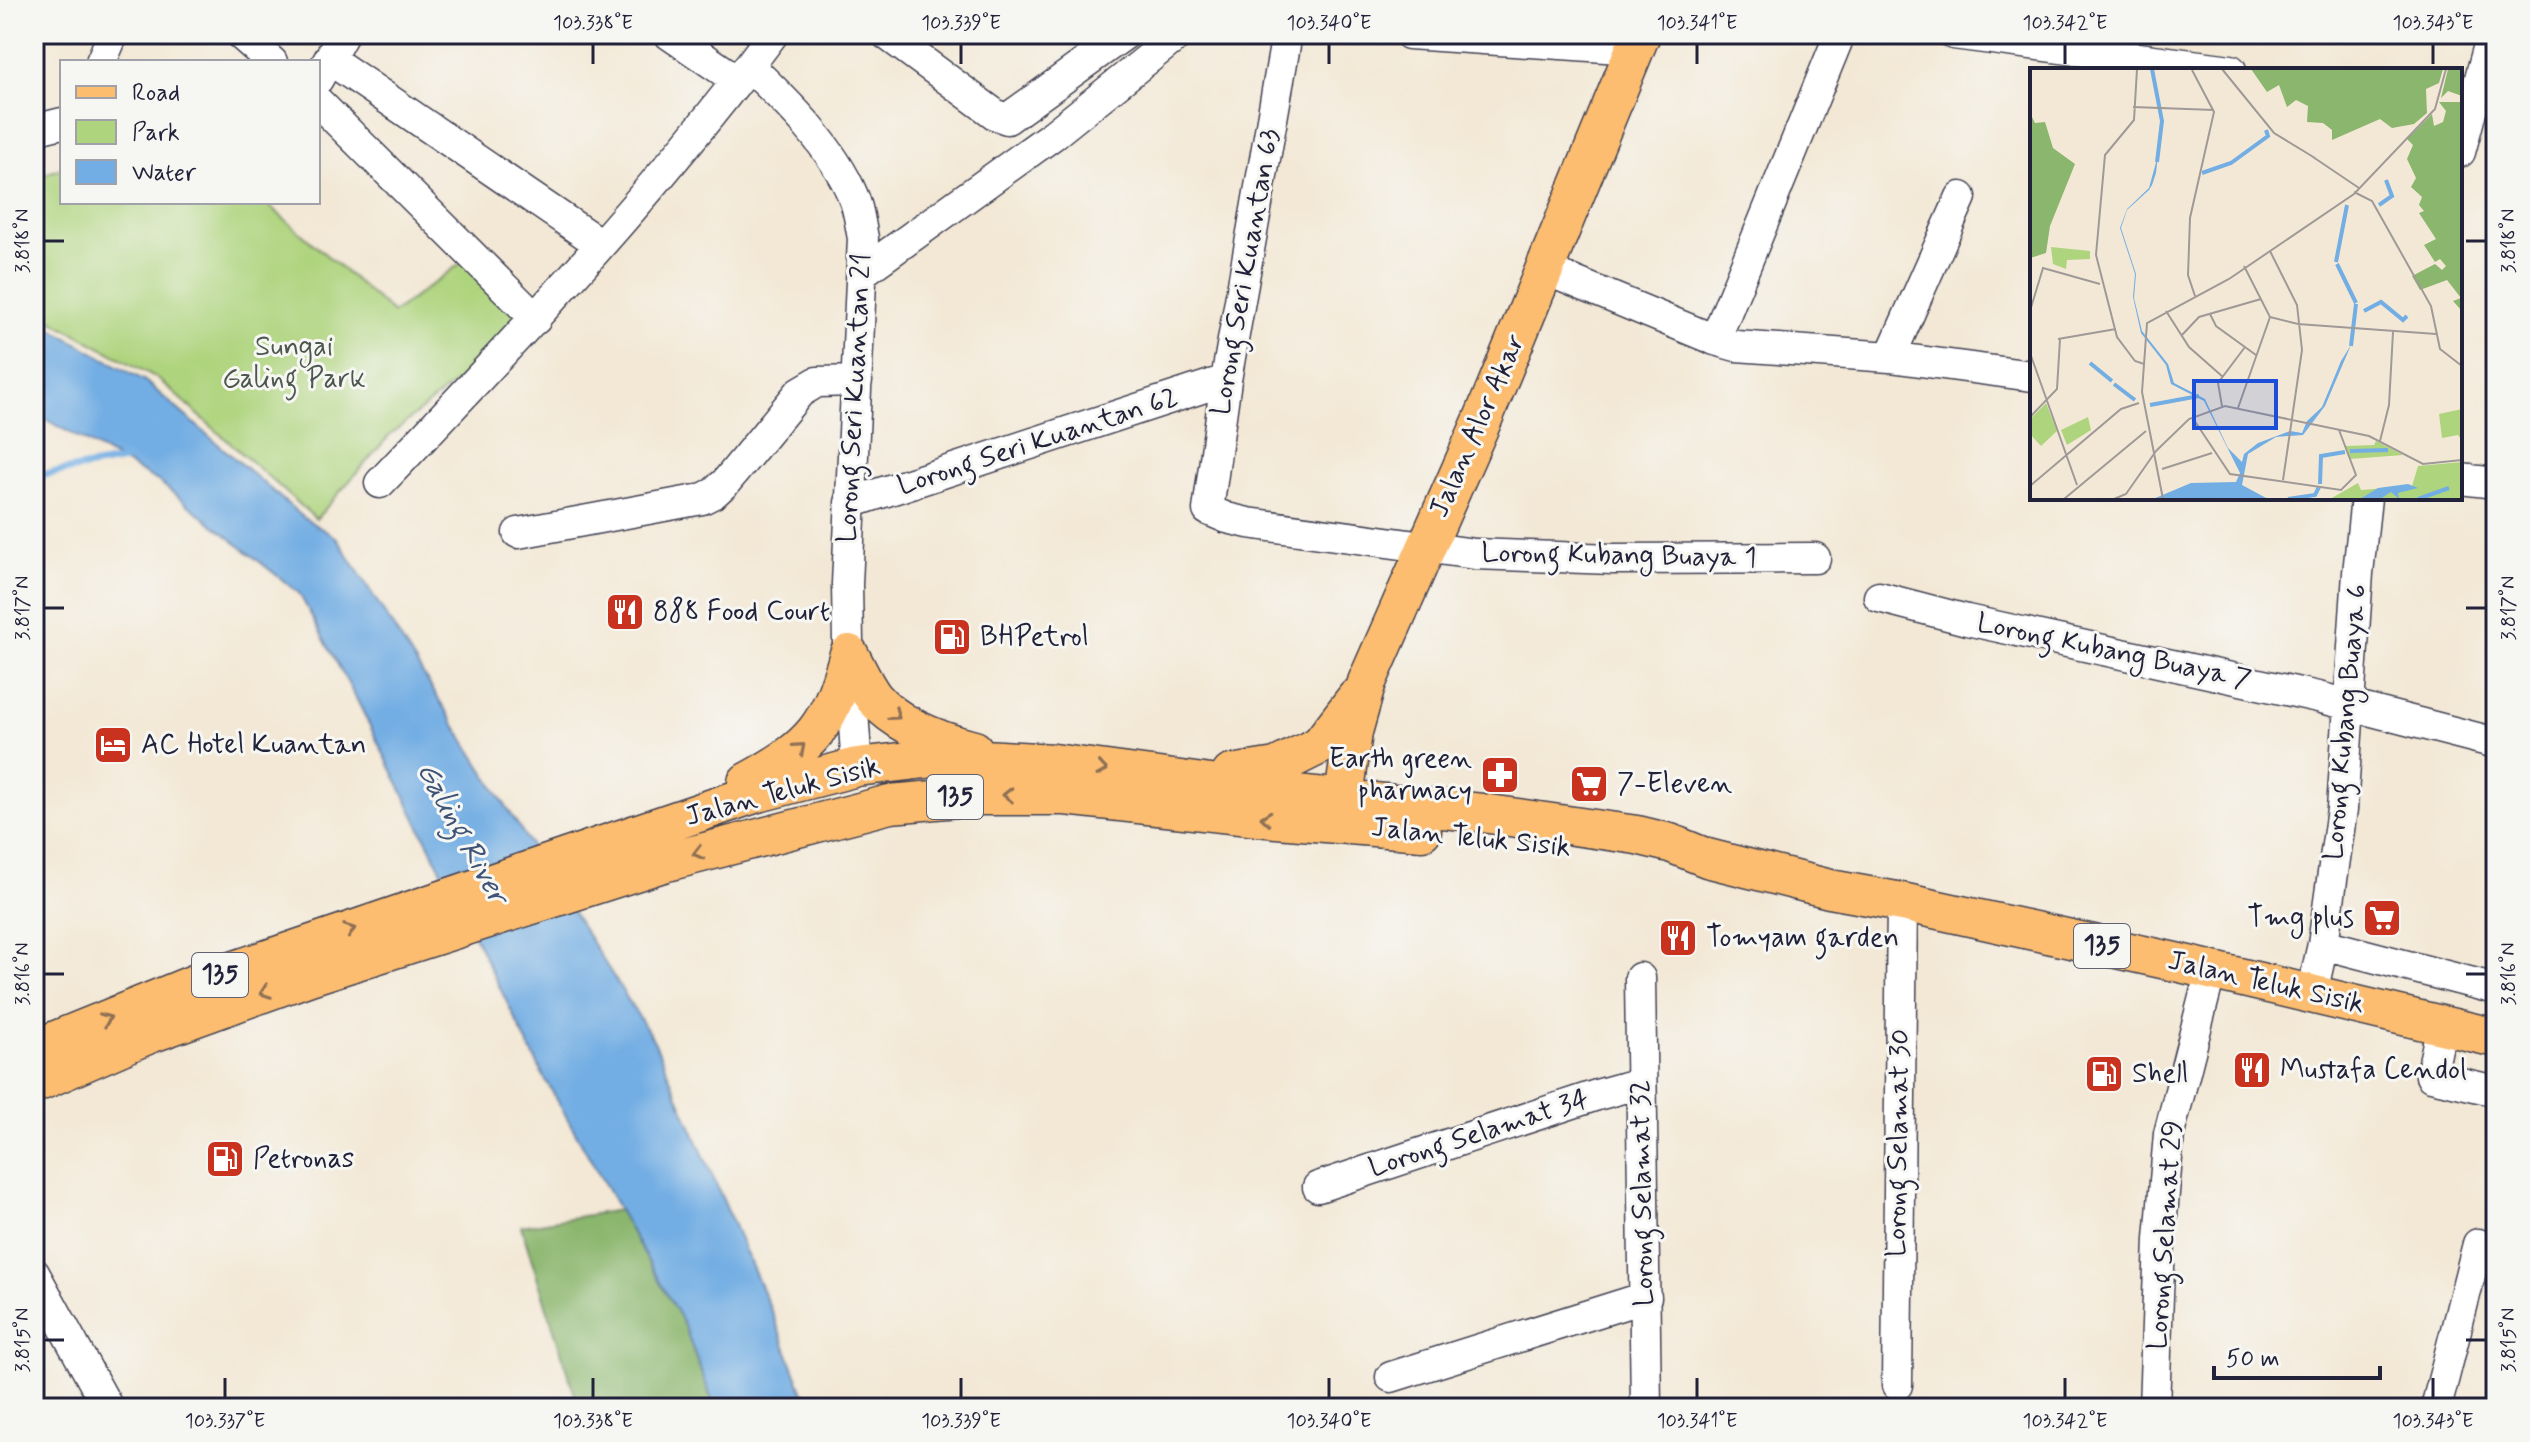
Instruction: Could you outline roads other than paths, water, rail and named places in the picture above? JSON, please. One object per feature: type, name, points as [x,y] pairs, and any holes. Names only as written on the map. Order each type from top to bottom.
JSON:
[{"type":"main road","name":"Jalan Alor Akar","points":[[1344,811],[1353,732],[1367,682],[1483,419],[1638,42]]},
{"type":"main road","points":[[849,654],[873,697],[902,721],[954,745],[1007,759]]},
{"type":"main road","points":[[685,817],[788,759],[808,742],[831,710],[849,654]]},
{"type":"main road","points":[[1148,776],[1241,773],[1293,761],[1320,745],[1367,682]]},
{"type":"main road","name":"Jalan Teluk Sisik","points":[[34,1049],[194,984],[414,926],[570,873],[685,817],[754,794],[857,767],[935,758],[1054,763],[1248,789],[1344,811],[1479,836],[1668,861],[1707,858],[1830,889],[1902,902],[2312,993],[2496,1038]]},
{"type":"main road","points":[[745,841],[841,798],[852,789],[857,767]]},
{"type":"main road","name":"Jalan Teluk Sisik","points":[[570,873],[745,841],[890,804],[980,796],[1065,796],[1344,811]]},
{"type":"main road","name":"Jalan Teluk Sisik","points":[[34,1084],[147,1035],[310,976],[414,926]]},
{"type":"main road","points":[[34,1102],[82,1063]]},
{"type":"street","points":[[102,60],[113,34]]},
{"type":"street","points":[[240,34],[270,60]]},
{"type":"street","name":"Lorong Seri Kuantan 21","points":[[669,34],[778,94],[832,160],[853,196],[863,238],[847,584],[857,767]]},
{"type":"street","points":[[380,483],[536,319],[743,74],[773,34]]},
{"type":"street","points":[[886,34],[996,115],[1007,119],[1017,115],[1125,34]]},
{"type":"street","points":[[863,272],[1053,135],[1179,34]]},
{"type":"street","name":"Lorong Seri Kuantan 63","points":[[1208,510],[1226,380],[1287,34]]},
{"type":"street","points":[[1409,34],[1638,42]]},
{"type":"street","points":[[1715,340],[1840,34]]},
{"type":"street","points":[[1953,34],[2216,68]]},
{"type":"street","points":[[2462,146],[2477,103],[2492,34]]},
{"type":"street","points":[[330,58],[600,244]]},
{"type":"street","points":[[320,104],[536,319]]},
{"type":"street","points":[[34,130],[60,124]]},
{"type":"street","points":[[1890,357],[1961,197]]},
{"type":"street","points":[[1546,270],[1715,340],[1747,347],[1890,357],[2030,376]]},
{"type":"street","name":"Lorong Seri Kuantan 62","points":[[850,503],[1226,380]]},
{"type":"street","points":[[518,533],[702,499],[726,482],[800,392],[817,382],[857,381]]},
{"type":"street","points":[[2462,479],[2496,483]]},
{"type":"street","name":"Lorong Kubang Buaya 6","points":[[2312,993],[2323,944],[2342,809],[2366,500]]},
{"type":"street","name":"Lorong Kubang Buaya 1","points":[[1208,510],[1248,523],[1475,554],[1613,559],[1815,558]]},
{"type":"street","name":"Lorong Kubang Buaya 7","points":[[1879,597],[1981,623],[2349,705],[2496,743]]},
{"type":"street","name":"Lorong Selamat 30","points":[[1897,1385],[1902,902]]},
{"type":"street","points":[[2323,944],[2496,989]]},
{"type":"street","name":"Lorong Selamat 29","points":[[2154,1408],[2160,1239],[2169,1134],[2211,970]]},
{"type":"street","name":"Lorong Selamat 32","points":[[1640,978],[1646,1408]]},
{"type":"street","points":[[2442,1025],[2431,1076],[2496,1091]]},
{"type":"street","name":"Lorong Selamat 34","points":[[1318,1187],[1640,1083]]},
{"type":"street","points":[[2436,1408],[2478,1244]]},
{"type":"street","points":[[34,1273],[108,1408]]},
{"type":"street","points":[[1391,1377],[1646,1297]]},
{"type":"water","name":"Galing River","points":[[34,319],[145,381],[304,518],[337,538],[654,1041],[773,1315],[809,1408],[715,1408],[683,1323],[544,1077],[358,702],[299,593],[158,481],[34,413]]},
{"type":"waterway","points":[[34,476],[130,459]]},
{"type":"place","name":"888 Food Court","points":[[625,612]]},
{"type":"place","name":"BHPetrol","points":[[952,637]]},
{"type":"place","name":"AC Hotel Kuantan","points":[[113,745]]},
{"type":"place","name":"Earth green pharmacy","points":[[1500,775]]},
{"type":"place","name":"7-Eleven","points":[[1589,784]]},
{"type":"place","name":"Tmg plus","points":[[2382,918]]},
{"type":"place","name":"Tomyam garden","points":[[1678,938]]},
{"type":"place","name":"Mustafa Cendol","points":[[2252,1070]]},
{"type":"place","name":"Shell","points":[[2104,1074]]},
{"type":"place","name":"Petronas","points":[[225,1159]]},
{"type":"park label","name":"Sungai Galing Park","points":[[294,363]]}]
